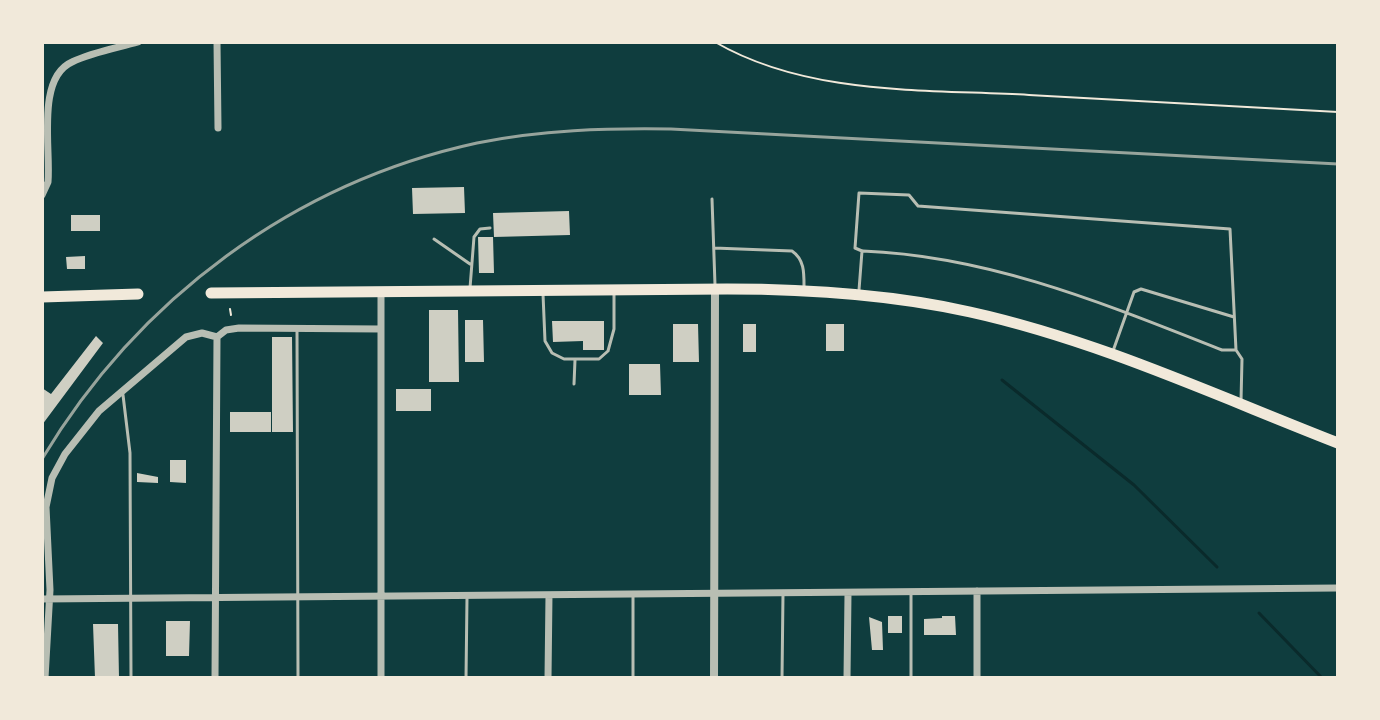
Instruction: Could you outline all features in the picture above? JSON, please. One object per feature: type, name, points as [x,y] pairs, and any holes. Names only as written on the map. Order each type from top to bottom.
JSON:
[{"type":"highway","points":[[211,293],[715,289],[858,294],[969,312],[1112,355],[1338,443]]},
{"type":"highway","points":[[42,297],[138,294]]},
{"type":"street","points":[[42,195],[48,182],[50,94],[55,76],[73,61],[138,42]]},
{"type":"street","points":[[217,42],[218,128]]},
{"type":"street","points":[[714,678],[715,289]]},
{"type":"street","points":[[381,292],[381,678]]},
{"type":"street","points":[[217,337],[226,330],[239,328],[381,329]]},
{"type":"street","points":[[45,678],[46,507],[52,478],[86,426],[122,391],[186,337],[202,333],[217,337]]},
{"type":"street","points":[[215,678],[217,337]]},
{"type":"street","points":[[46,599],[1338,588]]},
{"type":"street","points":[[977,591],[977,678]]},
{"type":"street","points":[[847,678],[848,594]]},
{"type":"street","points":[[548,678],[549,595]]},
{"type":"lane","points":[[1236,350],[1222,350],[1039,281],[979,265],[903,253],[862,251],[855,248],[859,193],[909,195],[918,206],[1230,229],[1236,350],[1242,359],[1241,405]]},
{"type":"lane","points":[[712,199],[715,289]]},
{"type":"lane","points":[[470,291],[470,264],[476,232],[490,228]]},
{"type":"lane","points":[[434,239],[470,264]]},
{"type":"lane","points":[[714,248],[792,251],[799,256],[804,269],[804,290]]},
{"type":"lane","points":[[858,294],[862,251]]},
{"type":"lane","points":[[543,290],[543,333],[548,350],[558,358],[599,359],[608,351],[614,329],[614,290]]},
{"type":"lane","points":[[1112,355],[1134,292],[1148,290],[1234,317]]},
{"type":"lane","points":[[297,328],[298,678]]},
{"type":"lane","points":[[574,384],[575,359]]},
{"type":"lane","points":[[122,391],[130,453],[131,678]]},
{"type":"lane","points":[[911,593],[911,678]]},
{"type":"lane","points":[[782,678],[783,594]]},
{"type":"lane","points":[[633,595],[633,678]]},
{"type":"lane","points":[[466,678],[467,596]]},
{"type":"path","points":[[715,42],[735,54],[783,71],[865,86],[1338,112]]},
{"type":"path","points":[[230,309],[231,315]]},
{"type":"building","points":[[464,187],[465,213],[413,214],[412,188]]},
{"type":"building","points":[[569,211],[570,235],[494,237],[493,213]]},
{"type":"building","points":[[71,215],[100,215],[100,231],[71,231]]},
{"type":"building","points":[[478,237],[493,237],[494,273],[479,273]]},
{"type":"building","points":[[85,256],[85,269],[67,269],[66,257]]},
{"type":"building","points":[[429,310],[458,310],[459,382],[429,382]]},
{"type":"building","points":[[465,320],[483,320],[484,362],[465,362]]},
{"type":"building","points":[[552,321],[604,321],[604,350],[583,350],[583,341],[553,342]]},
{"type":"building","points":[[673,324],[698,324],[699,362],[673,362]]},
{"type":"building","points":[[743,324],[756,324],[756,352],[743,352]]},
{"type":"building","points":[[826,324],[844,324],[844,351],[826,351]]},
{"type":"building","points":[[96,336],[103,343],[42,425],[42,388],[51,394]]},
{"type":"building","points":[[272,337],[292,337],[293,432],[272,432]]},
{"type":"building","points":[[629,364],[660,364],[661,395],[629,395]]},
{"type":"building","points":[[396,389],[431,389],[431,411],[396,411]]},
{"type":"building","points":[[230,412],[271,412],[271,432],[230,432]]},
{"type":"building","points":[[170,460],[186,460],[186,483],[170,482]]},
{"type":"building","points":[[137,473],[158,477],[158,483],[137,482]]},
{"type":"building","points":[[888,616],[902,616],[902,633],[888,633]]},
{"type":"building","points":[[955,616],[956,635],[924,635],[924,619]]},
{"type":"building","points":[[869,617],[882,622],[883,650],[872,650]]},
{"type":"building","points":[[166,621],[190,621],[189,656],[166,656]]},
{"type":"building","points":[[93,624],[118,624],[119,678],[95,678]]},
{"type":"waterway","points":[[1002,380],[1134,485],[1217,567]]},
{"type":"waterway","points":[[1259,613],[1322,678]]},
{"type":"railway","points":[[42,459],[81,401],[125,348],[173,299],[226,256],[284,218],[345,187],[409,162],[477,143],[574,131],[671,129],[1338,164]]}]
